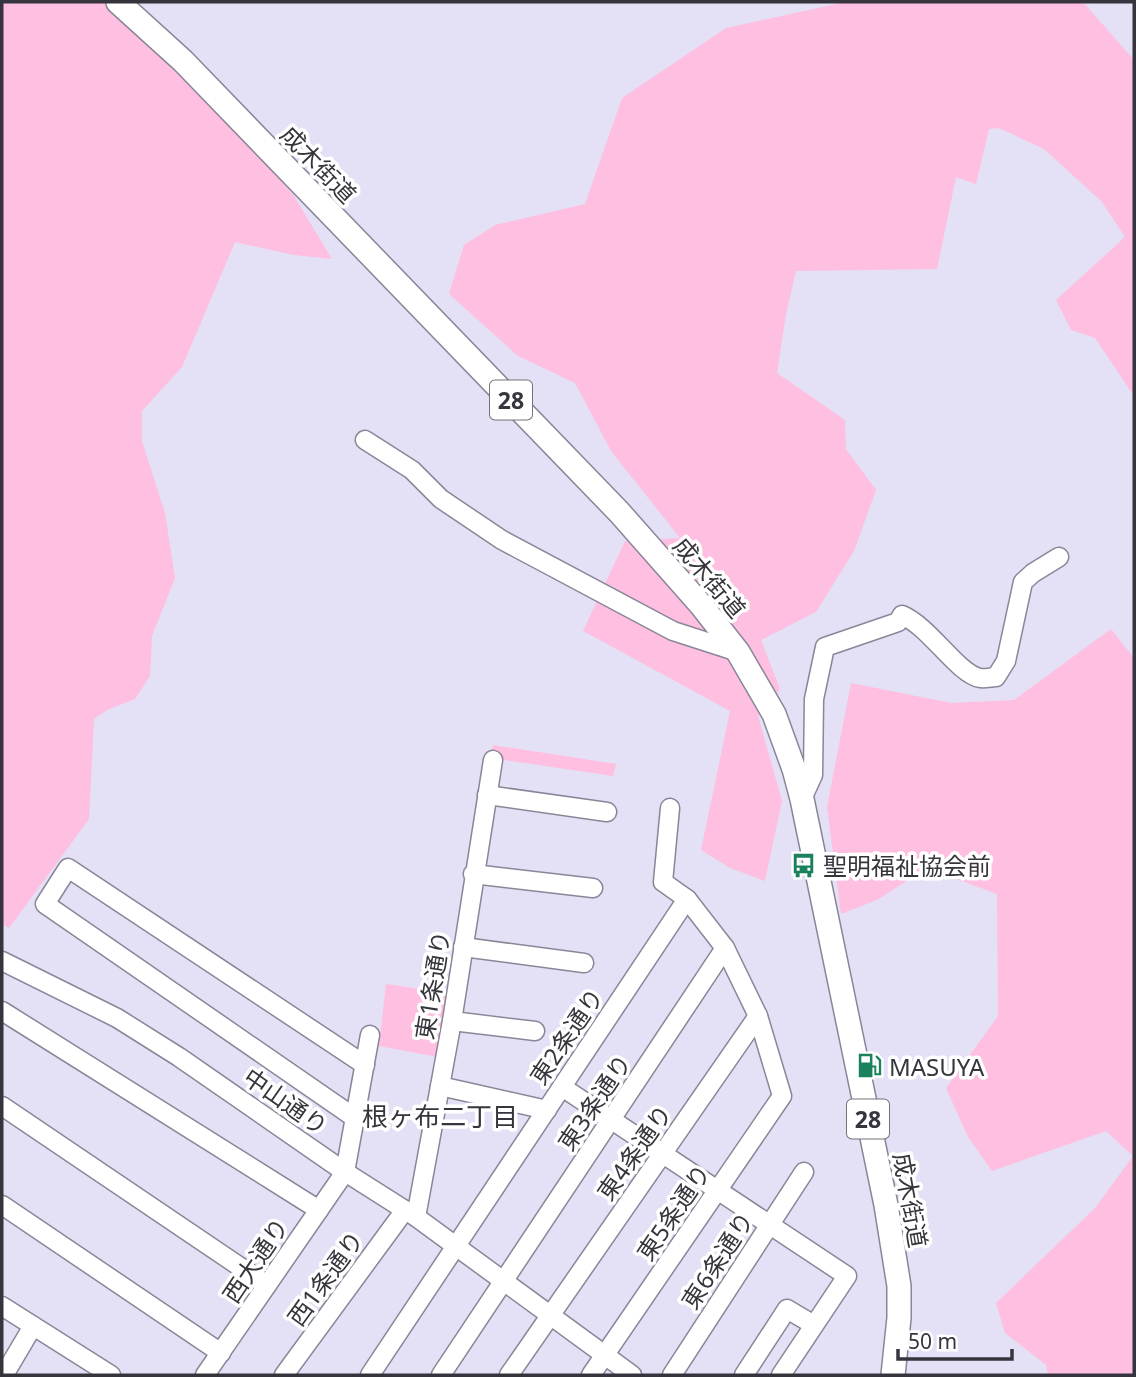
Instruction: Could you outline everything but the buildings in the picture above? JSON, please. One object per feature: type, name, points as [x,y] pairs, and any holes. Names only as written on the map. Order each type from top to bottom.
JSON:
[{"type":"main road","name":"成木街道","points":[[118,2],[193,71],[666,563],[738,652],[774,714],[802,799],[893,1246],[899,1286],[899,1318],[892,1375]]},
{"type":"street","points":[[365,440],[412,470],[441,499],[502,540],[673,631],[738,652]]},
{"type":"street","points":[[802,799],[813,775],[814,699],[825,648],[898,622],[902,615],[916,621],[969,674],[981,679],[996,677],[1006,661],[1023,582],[1059,556]]},
{"type":"street","name":"東1条通り","points":[[410,1213],[440,1086],[452,1021],[493,760]]},
{"type":"street","points":[[487,795],[607,812]]},
{"type":"street","points":[[670,808],[663,882],[687,899],[725,948],[758,1016]]},
{"type":"street","points":[[355,1118],[45,904],[68,868],[365,1065]]},
{"type":"street","points":[[473,874],[593,888]]},
{"type":"street","name":"東2条通り","points":[[370,1375],[687,899]]},
{"type":"street","points":[[463,947],[584,962]]},
{"type":"street","name":"東3条通り","points":[[441,1375],[725,948]]},
{"type":"street","name":"中山通り","points":[[2,961],[117,1018],[179,1057],[345,1172],[410,1213],[632,1375]]},
{"type":"street","name":"東5条通り","points":[[592,1375],[782,1096],[758,1016]]},
{"type":"street","name":"東4条通り","points":[[509,1375],[758,1016]]},
{"type":"street","points":[[4,1017],[319,1210]]},
{"type":"street","points":[[452,1021],[535,1031]]},
{"type":"street","points":[[345,1172],[370,1035]]},
{"type":"street","points":[[440,1086],[547,1110]]},
{"type":"street","points":[[562,1087],[847,1276],[781,1375]]},
{"type":"street","points":[[2,1106],[267,1285]]},
{"type":"street","name":"西大通り","points":[[205,1375],[345,1172]]},
{"type":"street","name":"東6条通り","points":[[671,1375],[804,1172]]},
{"type":"street","points":[[2,1205],[221,1353]]},
{"type":"street","name":"西1条通り","points":[[284,1375],[410,1213]]},
{"type":"street","points":[[2,1306],[111,1375]]},
{"type":"street","points":[[744,1375],[787,1309],[814,1325]]},
{"type":"street","points":[[4,1375],[33,1326]]},
{"type":"shaded area","points":[[2,2],[103,2],[180,66],[294,196],[332,259],[294,255],[235,242],[182,367],[142,411],[142,441],[165,513],[175,578],[152,636],[150,676],[135,699],[107,710],[94,719],[89,819],[9,928],[2,924]]},
{"type":"shaded area","points":[[845,2],[1083,2],[1134,60],[1134,396],[1095,338],[1071,330],[1056,300],[1125,237],[1102,202],[1044,149],[999,128],[989,129],[976,184],[956,177],[937,269],[796,271],[777,373],[845,420],[846,449],[876,490],[854,551],[816,612],[761,640],[780,689],[758,716],[782,801],[765,881],[730,868],[701,850],[730,711],[583,631],[625,541],[680,538],[611,451],[575,383],[518,356],[449,294],[464,245],[495,225],[585,204],[622,98],[726,28]]},
{"type":"shaded area","points":[[1111,629],[1134,658],[1134,1375],[1048,1375],[1046,1365],[1005,1333],[996,1303],[1095,1208],[1133,1156],[1106,1131],[992,1171],[968,1137],[946,1088],[998,1016],[997,894],[927,868],[877,900],[841,914],[827,807],[851,683],[951,703],[1014,700]]},
{"type":"shaded area","points":[[493,745],[616,764],[613,776],[491,758]]},
{"type":"shaded area","points":[[386,984],[447,993],[438,1057],[379,1046]]},
{"type":"place","name":"聖明福祉協会前","points":[[803,865]]},
{"type":"place","name":"MASUYA","points":[[869,1066]]},
{"type":"district","name":"根ヶ布二丁目","points":[[440,1116]]}]
